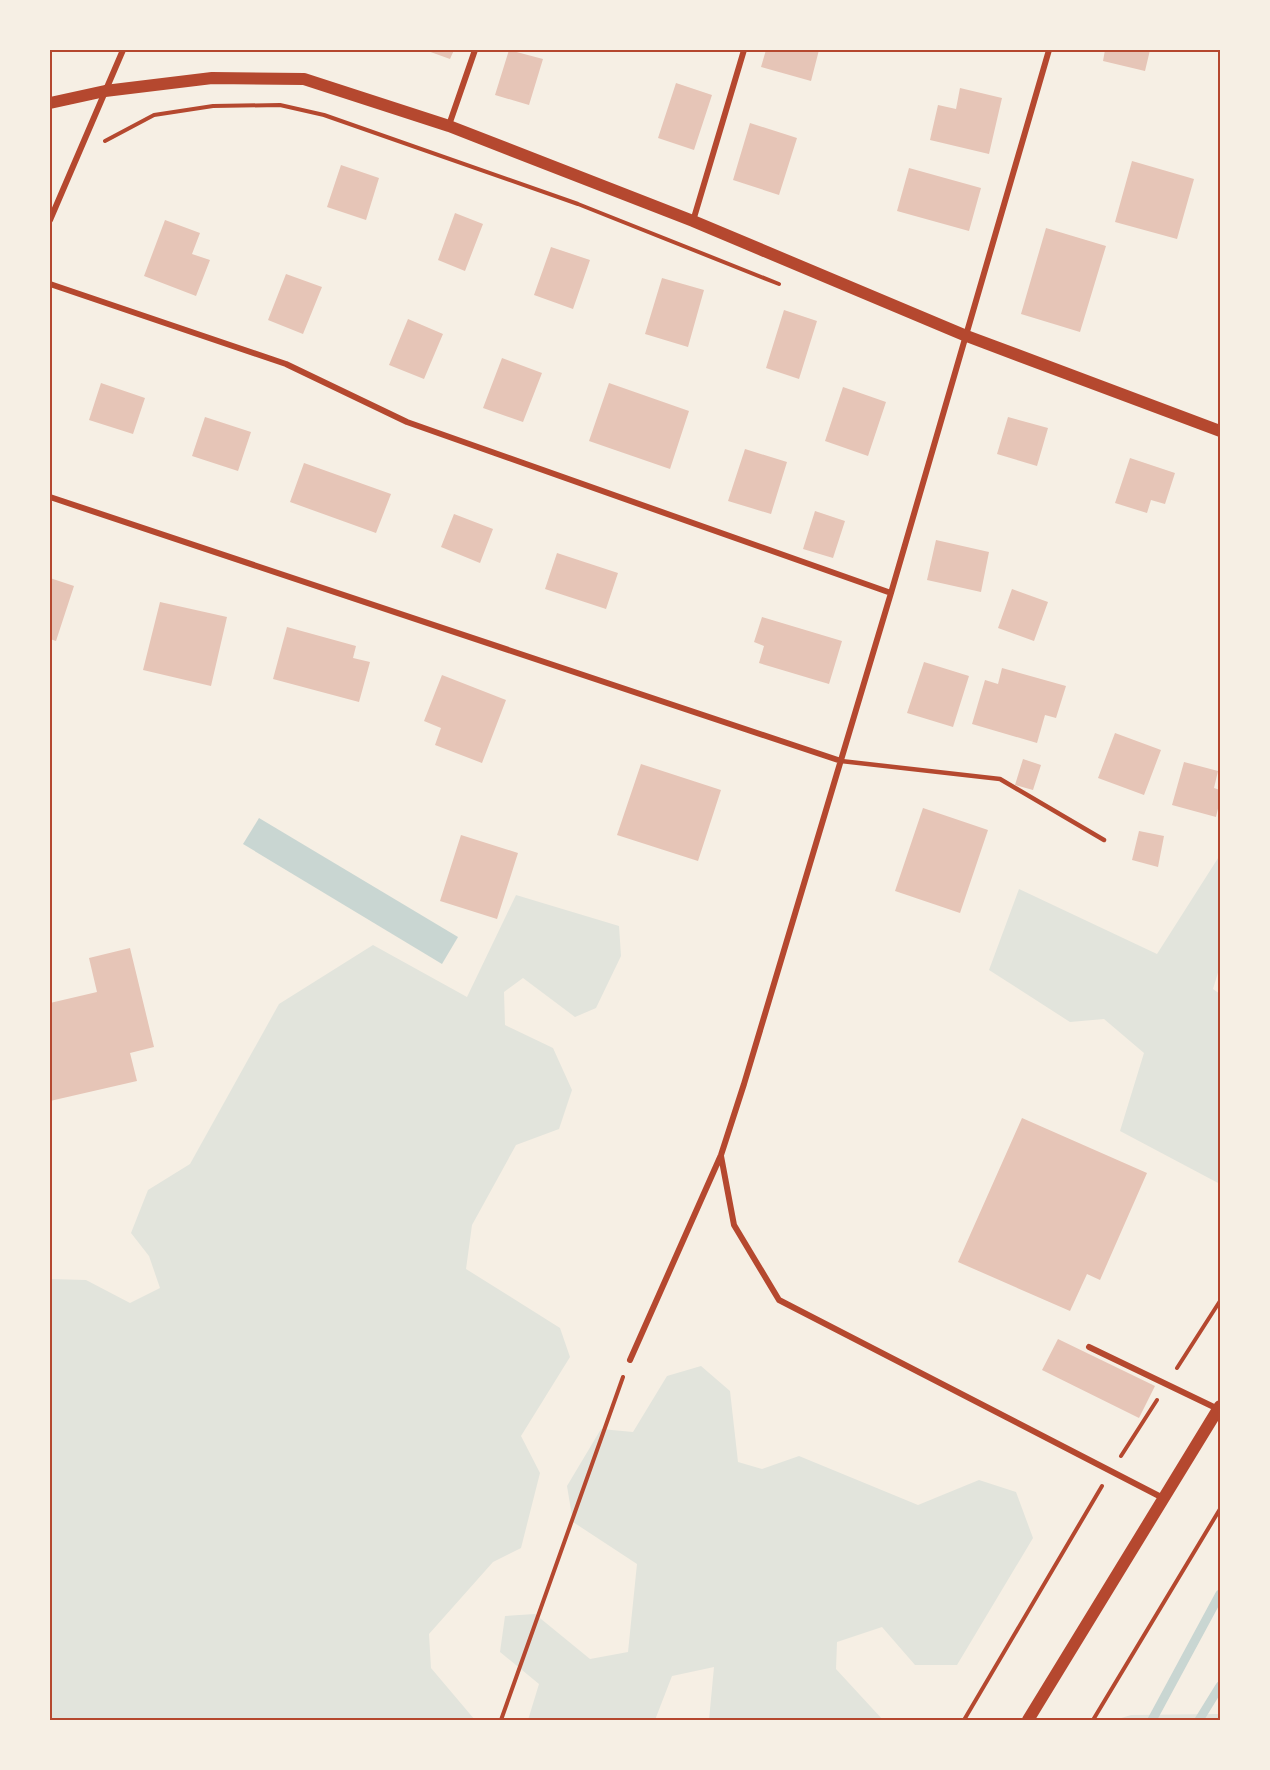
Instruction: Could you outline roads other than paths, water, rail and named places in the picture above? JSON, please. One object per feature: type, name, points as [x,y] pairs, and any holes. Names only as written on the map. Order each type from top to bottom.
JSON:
[{"type":"main road","points":[[50,103],[105,91],[212,78],[304,80],[448,126],[693,221],[964,335],[1221,431]]},
{"type":"main road","points":[[1028,1720],[1220,1408]]},
{"type":"street","points":[[50,220],[123,50]]},
{"type":"street","points":[[448,126],[475,50]]},
{"type":"street","points":[[693,221],[744,50]]},
{"type":"street","points":[[630,1360],[721,1155],[891,593],[964,335],[1049,50]]},
{"type":"street","points":[[50,284],[286,364],[407,422],[891,593]]},
{"type":"street","points":[[50,497],[841,761]]},
{"type":"street","points":[[721,1155],[734,1225],[779,1300],[1165,1498]]},
{"type":"street","points":[[1089,1347],[1220,1408]]},
{"type":"lane","points":[[841,761],[1000,779],[1104,840]]},
{"type":"waterway","points":[[1152,1720],[1220,1594]]},
{"type":"waterway","points":[[1199,1720],[1220,1686]]}]
